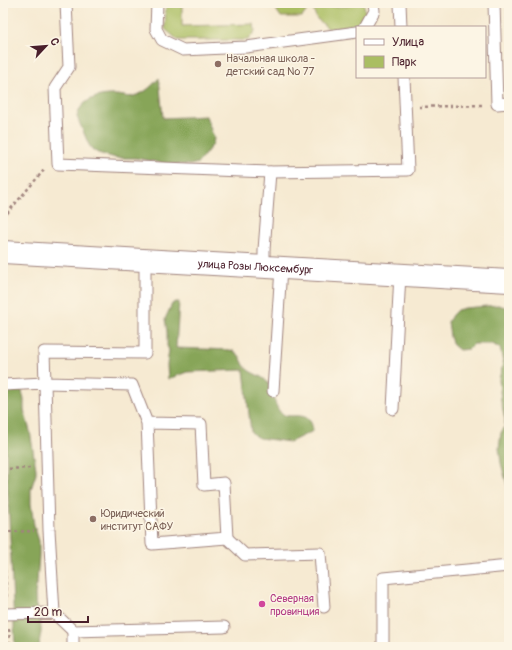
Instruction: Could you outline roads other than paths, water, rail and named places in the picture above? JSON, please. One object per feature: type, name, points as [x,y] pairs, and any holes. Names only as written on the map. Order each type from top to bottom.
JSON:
[{"type":"street","name":"улица Розы Люксембург","points":[[3,252],[509,281]]},
{"type":"lane","points":[[66,3],[69,67],[55,88],[58,164],[270,172],[408,170],[404,78]]},
{"type":"lane","points":[[157,3],[156,29],[162,40],[182,50],[246,47],[356,32]]},
{"type":"lane","points":[[366,26],[374,11],[373,3]]},
{"type":"lane","points":[[400,3],[401,26]]},
{"type":"lane","points":[[494,3],[497,104],[509,103]]},
{"type":"lane","points":[[270,172],[264,250],[273,267],[273,392]]},
{"type":"lane","points":[[145,260],[145,353],[44,352],[49,530],[54,613],[73,631],[224,627]]},
{"type":"lane","points":[[393,409],[400,274]]},
{"type":"lane","points":[[3,385],[45,383],[132,385],[147,423],[152,544],[227,538]]},
{"type":"lane","points":[[147,423],[201,424],[204,484],[224,483],[227,538],[245,555],[320,553],[324,607]]},
{"type":"lane","points":[[383,647],[383,578],[509,566]]},
{"type":"lane","points":[[6,614],[54,613]]},
{"type":"lane","points":[[73,631],[73,647]]},
{"type":"place","name":"Начальная школа - детский сад № 77","points":[[218,64]]},
{"type":"place","name":"Юридический институт САФУ","points":[[93,519]]},
{"type":"place","name":"Северная провинция","points":[[262,604]]}]
